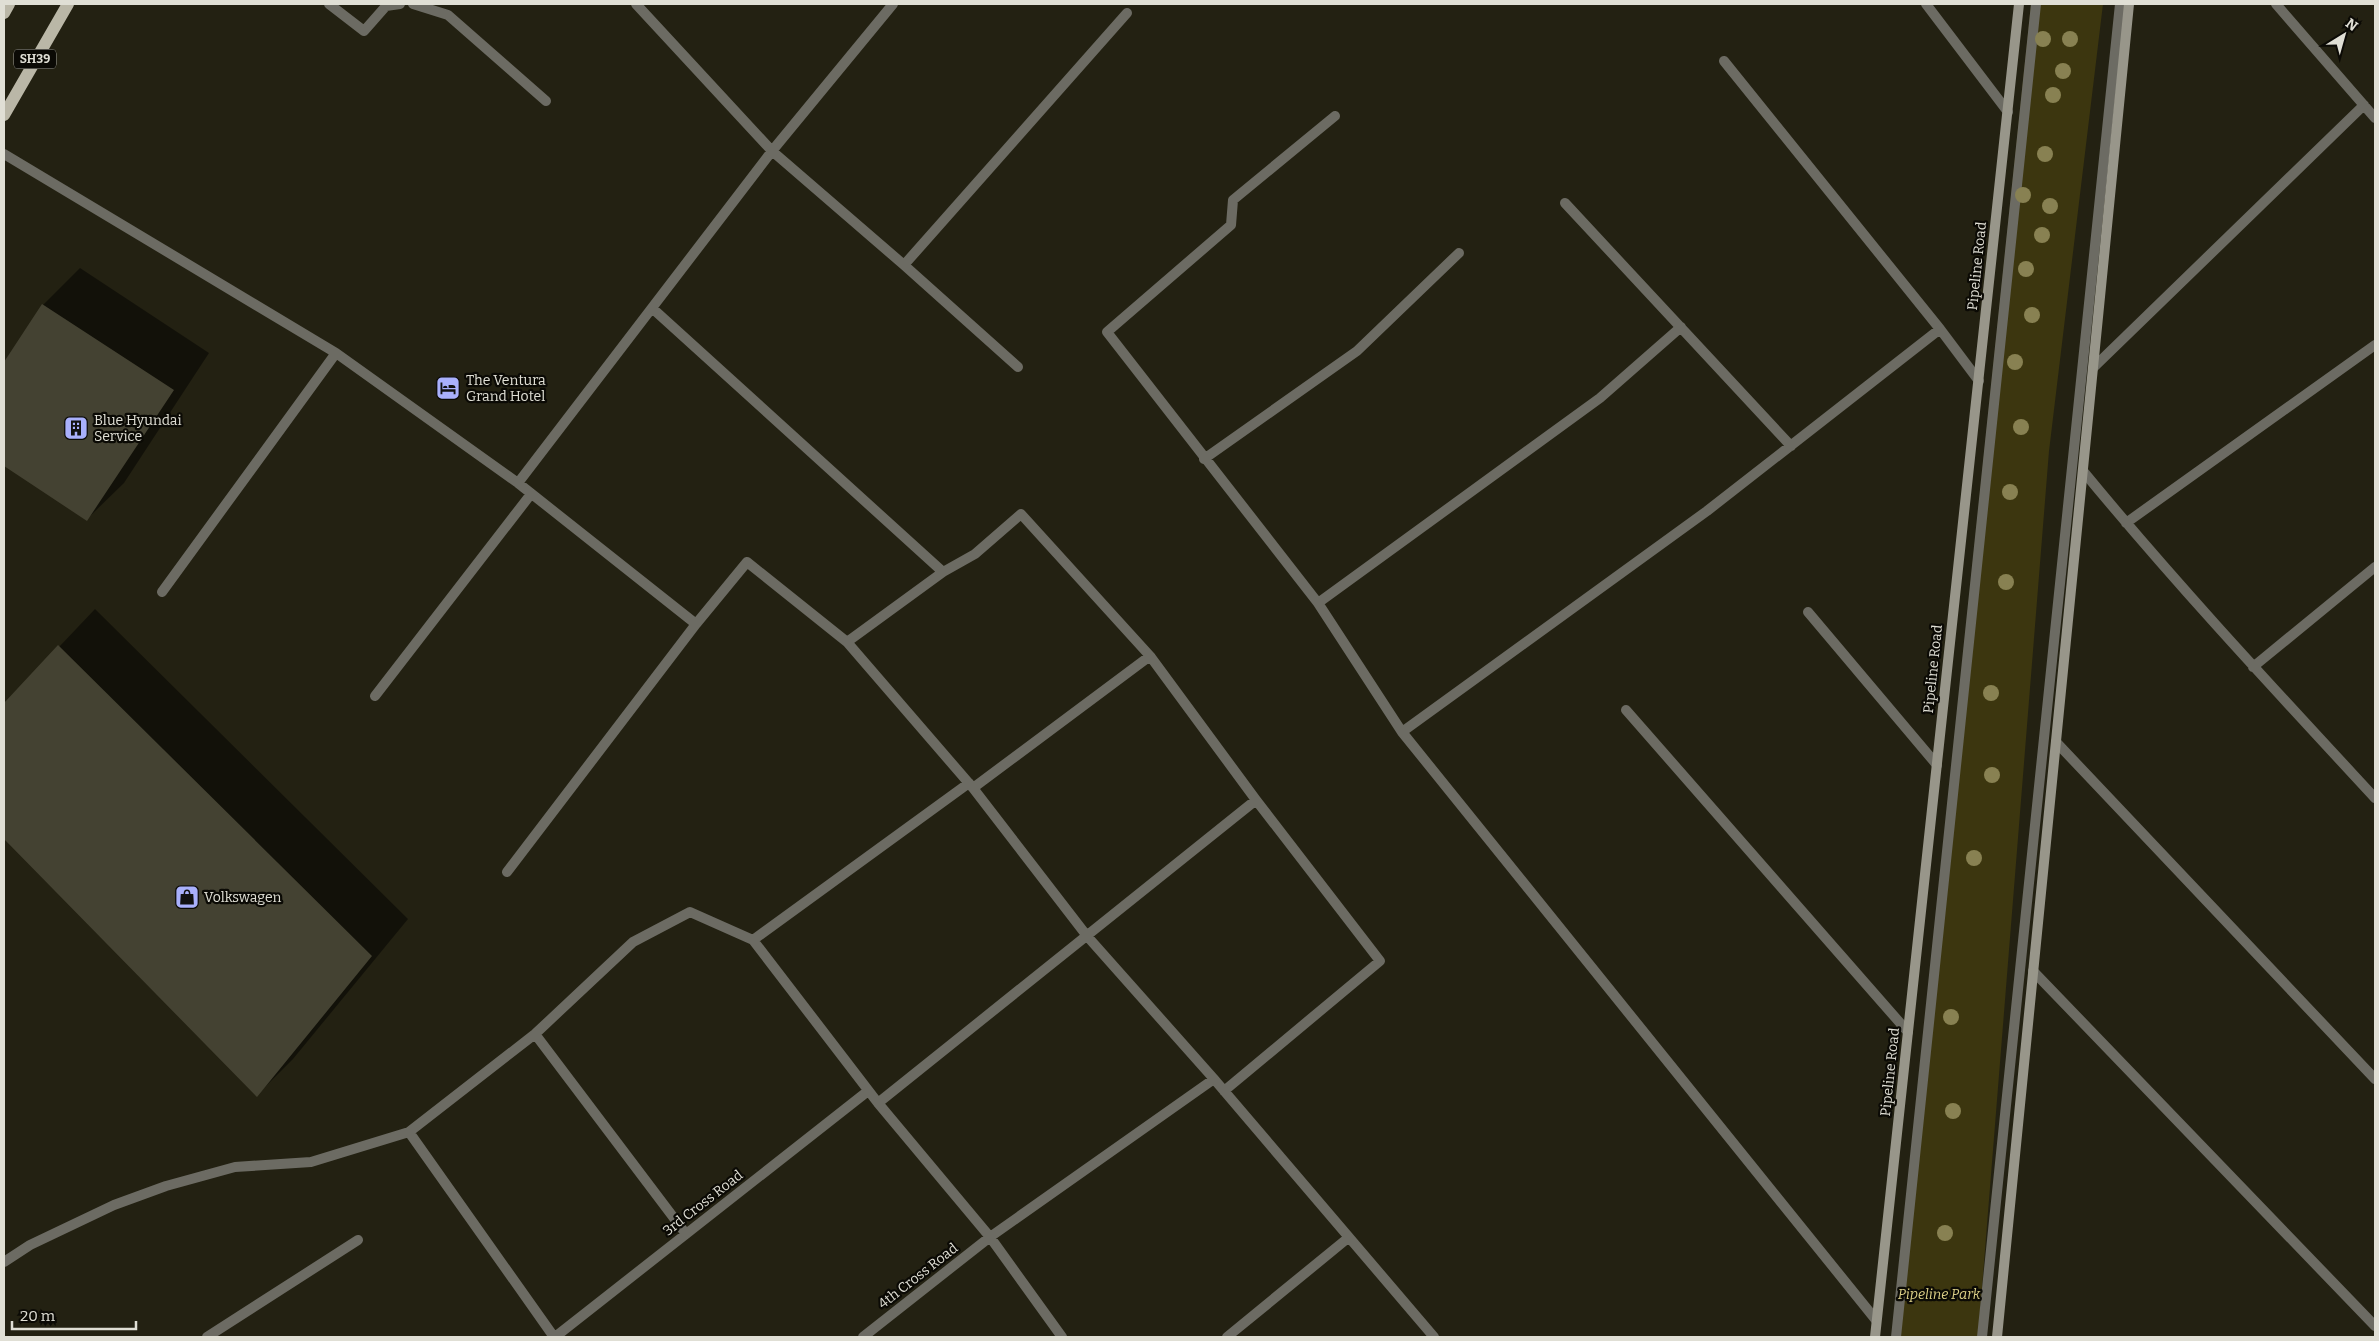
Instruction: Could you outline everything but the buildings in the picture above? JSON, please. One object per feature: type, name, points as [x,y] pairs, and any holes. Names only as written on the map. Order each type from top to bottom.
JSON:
[{"type":"main road","points":[[4,13],[9,4]]},
{"type":"main road","name":"SH39","points":[[4,115],[68,4]]},
{"type":"main road","name":"Pipeline Road","points":[[1875,1337],[2020,4]]},
{"type":"main road","points":[[1997,1337],[2129,4]]},
{"type":"street","points":[[329,4],[364,32],[386,6],[400,4]]},
{"type":"street","points":[[413,4],[448,16],[546,101]]},
{"type":"street","points":[[636,4],[772,151],[1018,367]]},
{"type":"street","points":[[518,483],[772,151],[893,4]]},
{"type":"street","points":[[1926,4],[2008,112]]},
{"type":"street","points":[[1896,1337],[2036,4]]},
{"type":"street","points":[[1982,1337],[2120,4]]},
{"type":"street","points":[[2276,4],[2375,118]]},
{"type":"street","points":[[904,265],[1127,13]]},
{"type":"street","points":[[1724,61],[1940,329],[1979,382]]},
{"type":"street","points":[[2093,368],[2364,105]]},
{"type":"street","points":[[1335,116],[1233,200],[1230,225],[1107,332],[1318,603],[1402,732],[1876,1320]]},
{"type":"street","points":[[4,154],[336,353],[518,483],[696,624]]},
{"type":"street","points":[[1565,203],[1791,446]]},
{"type":"street","points":[[1204,459],[1357,351],[1459,254]]},
{"type":"street","points":[[652,308],[943,572]]},
{"type":"street","points":[[1318,603],[1600,398],[1680,327]]},
{"type":"street","points":[[1402,732],[1708,511],[1940,329]]},
{"type":"street","points":[[2126,523],[2375,345]]},
{"type":"street","points":[[162,592],[336,353]]},
{"type":"street","points":[[2083,471],[2126,523],[2254,667],[2375,798]]},
{"type":"street","points":[[375,696],[531,494]]},
{"type":"street","points":[[847,642],[943,572],[975,554],[1021,514],[1150,656],[1256,800],[1380,962],[1224,1091]]},
{"type":"street","points":[[508,872],[696,624],[747,562],[847,642],[971,786],[1087,936],[1214,1079],[1434,1337]]},
{"type":"street","points":[[2254,667],[2375,567]]},
{"type":"street","points":[[1808,612],[1937,766]]},
{"type":"street","points":[[753,940],[971,786],[1150,656]]},
{"type":"street","points":[[1626,710],[1908,1032]]},
{"type":"street","points":[[2056,742],[2375,1079]]},
{"type":"street","points":[[878,1103],[1256,800]]},
{"type":"street","points":[[4,1262],[30,1245],[114,1205],[166,1186],[235,1167],[312,1162],[409,1132],[534,1034],[633,942],[690,912],[753,940],[868,1091],[990,1237],[1062,1337]]},
{"type":"street","points":[[2033,971],[2375,1326]]},
{"type":"street","points":[[534,1034],[686,1234]]},
{"type":"street","name":"4th Cross Road","points":[[863,1337],[990,1237],[1214,1079]]},
{"type":"street","name":"3rd Cross Road","points":[[554,1337],[868,1091]]},
{"type":"street","points":[[409,1132],[554,1337]]},
{"type":"street","points":[[1227,1337],[1348,1238]]},
{"type":"street","points":[[207,1337],[358,1240]]},
{"type":"green space","name":"Pipeline Park","points":[[2031,4],[2103,4],[2049,451],[1978,1337],[1892,1337]]},
{"type":"place","name":"The Ventura Grand Hotel","points":[[448,388]]},
{"type":"place","name":"Blue Hyundai Service","points":[[76,428]]},
{"type":"place","name":"Volkswagen","points":[[187,897]]}]
